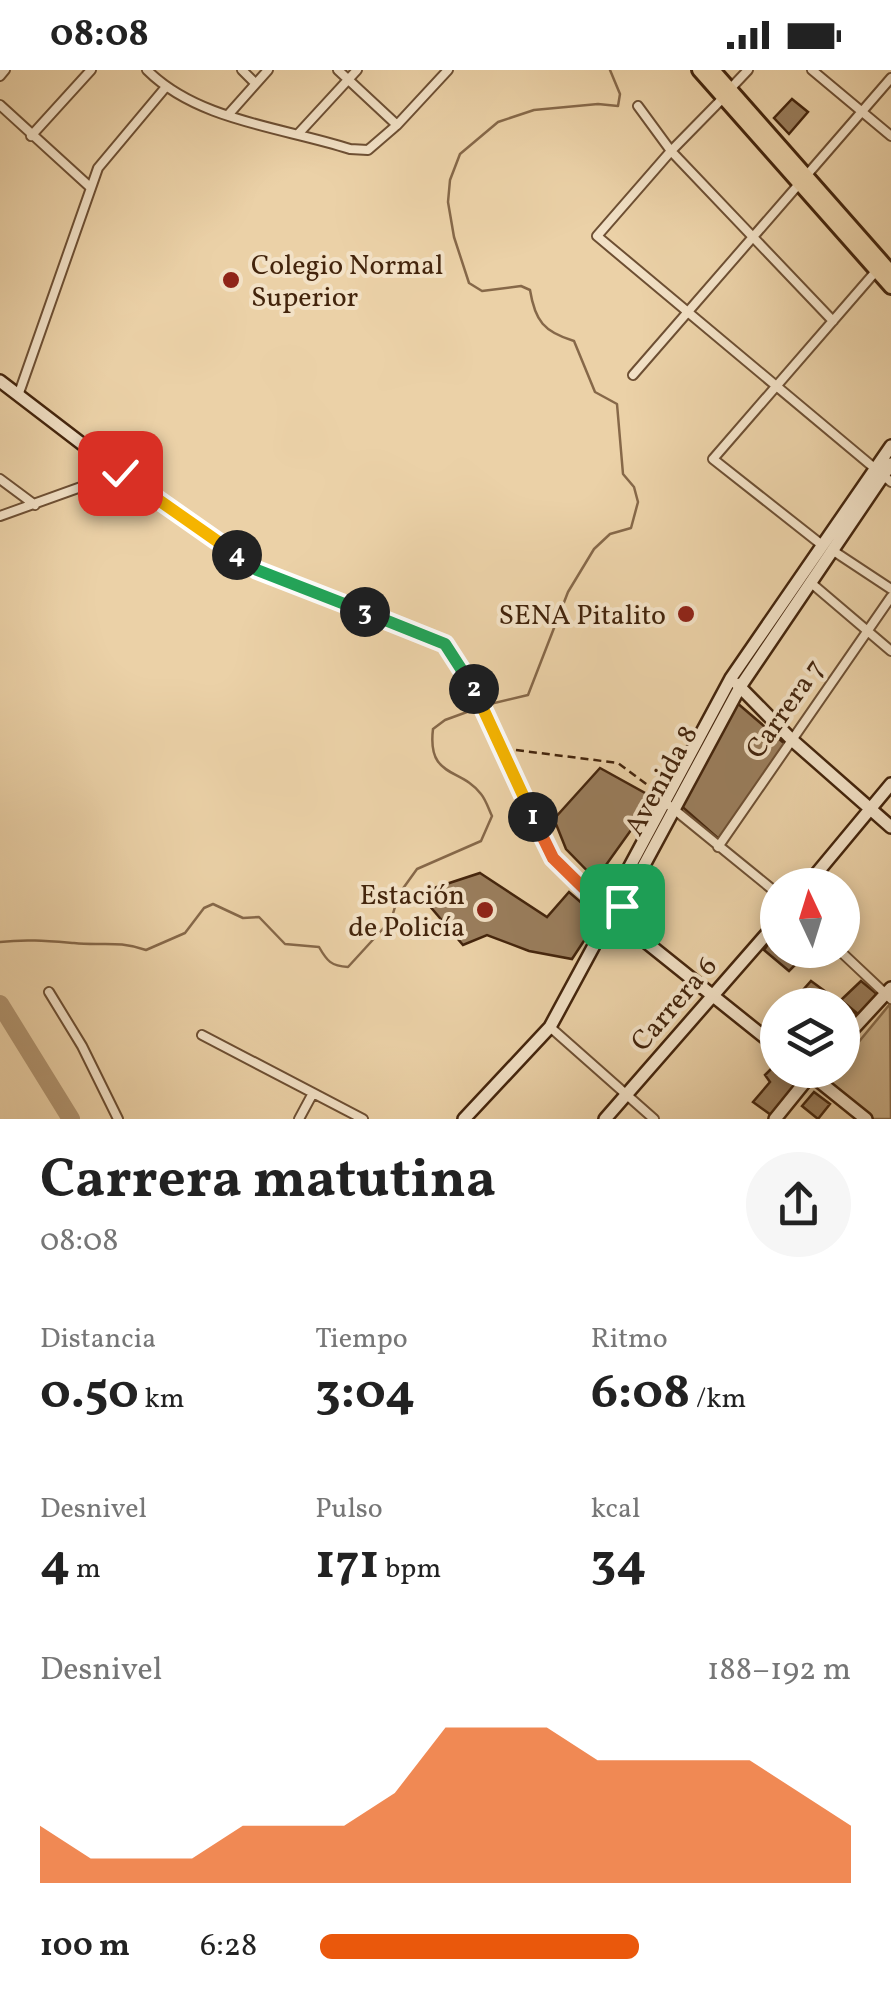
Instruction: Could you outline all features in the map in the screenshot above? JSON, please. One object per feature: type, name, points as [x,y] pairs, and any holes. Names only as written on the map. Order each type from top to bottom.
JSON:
[{"type":"main road","points":[[699,70],[727,93],[803,180],[885,264],[891,287]]},
{"type":"main road","points":[[713,70],[727,93]]},
{"type":"main road","points":[[0,382],[257,570],[445,644],[471,682],[553,858],[610,914],[760,1034]]},
{"type":"main road","name":"Avenida 8","points":[[883,476],[891,446]]},
{"type":"main road","name":"Avenida 8","points":[[610,914],[612,901],[735,682],[827,548],[891,464]]},
{"type":"main road","name":"Avenida 8","points":[[735,682],[810,582],[827,548]]},
{"type":"main road","points":[[735,682],[792,740],[891,827]]},
{"type":"main road","points":[[821,868],[891,784]]},
{"type":"main road","points":[[464,1119],[550,1027],[610,914]]},
{"type":"main road","name":"Carrera 6","points":[[606,1119],[760,942]]},
{"type":"main road","points":[[860,1023],[889,994]]},
{"type":"main road","points":[[775,1119],[798,1088]]},
{"type":"main road","points":[[829,1088],[866,1119]]},
{"type":"street","points":[[0,76],[5,70]]},
{"type":"street","points":[[31,136],[91,70]]},
{"type":"street","points":[[147,70],[165,88],[194,106],[350,149],[368,150],[448,70]]},
{"type":"street","points":[[242,70],[256,83]]},
{"type":"street","points":[[228,116],[268,70]]},
{"type":"street","points":[[338,70],[397,125]]},
{"type":"street","points":[[299,133],[357,70]]},
{"type":"street","points":[[748,70],[597,236],[883,476]]},
{"type":"street","points":[[812,70],[891,136]]},
{"type":"street","points":[[633,375],[891,78]]},
{"type":"street","points":[[19,394],[98,168],[165,88]]},
{"type":"street","points":[[0,106],[90,187]]},
{"type":"street","points":[[638,106],[671,151],[833,321]]},
{"type":"street","points":[[885,264],[713,459],[827,548],[891,589]]},
{"type":"street","points":[[0,516],[120,473]]},
{"type":"street","points":[[0,479],[35,505]]},
{"type":"street","points":[[810,582],[891,651]]},
{"type":"street","name":"Carrera 7","points":[[718,847],[891,597]]},
{"type":"street","points":[[668,803],[760,880]]},
{"type":"street","points":[[859,968],[889,994]]},
{"type":"street","points":[[48,992],[82,1046],[118,1119]]},
{"type":"street","points":[[550,1027],[654,1119]]},
{"type":"street","points":[[202,1035],[363,1119]]},
{"type":"street","points":[[299,1119],[313,1094]]},
{"type":"path","points":[[501,748],[618,763],[668,803]]},
{"type":"shaded area","points":[[890,1004],[891,1119],[868,1119],[828,1088],[860,1088],[860,1040]]},
{"type":"building","points":[[792,99],[808,112],[789,134],[774,118]]},
{"type":"building","points":[[736,702],[785,744],[720,840],[679,804]]},
{"type":"building","points":[[600,768],[654,798],[606,865],[604,888],[566,849],[554,819]]},
{"type":"building","name":"Estación de Policía","points":[[480,873],[547,917],[569,892],[599,918],[572,959],[529,951],[487,935],[463,945],[428,904],[428,890]]},
{"type":"building","points":[[861,981],[878,995],[860,1012],[860,988],[854,988]]},
{"type":"building","points":[[765,1088],[793,1088],[771,1115],[753,1102]]},
{"type":"building","points":[[814,1092],[830,1104],[818,1119],[802,1106]]},
{"type":"waterway","points":[[486,705],[528,695],[568,592],[594,549],[610,534],[631,528],[638,502],[634,487],[623,474],[617,404],[595,392],[574,341],[543,324],[530,290],[521,286],[482,291],[469,283],[454,237],[448,202],[450,180],[460,154],[498,122],[534,110],[618,106],[620,94],[610,70]]},
{"type":"waterway","points":[[0,942],[118,944],[146,950],[185,933],[204,908],[213,904],[243,918],[259,917],[285,944],[319,947],[330,962],[348,967],[391,920],[399,894],[417,869],[481,841],[492,816],[486,802],[473,786],[440,764],[433,745],[433,729],[445,720],[478,708]]},
{"type":"waterway","points":[[0,1004],[71,1119]]},
{"type":"place","name":"Colegio Normal Superior","points":[[231,280]]},
{"type":"place","name":"SENA Pitalito","points":[[686,614]]},
{"type":"place","name":"Estación de Policía","points":[[485,910]]},
{"type":"route","points":[[120,473],[257,570],[445,644],[471,682],[553,858],[610,914],[622,906]]}]
